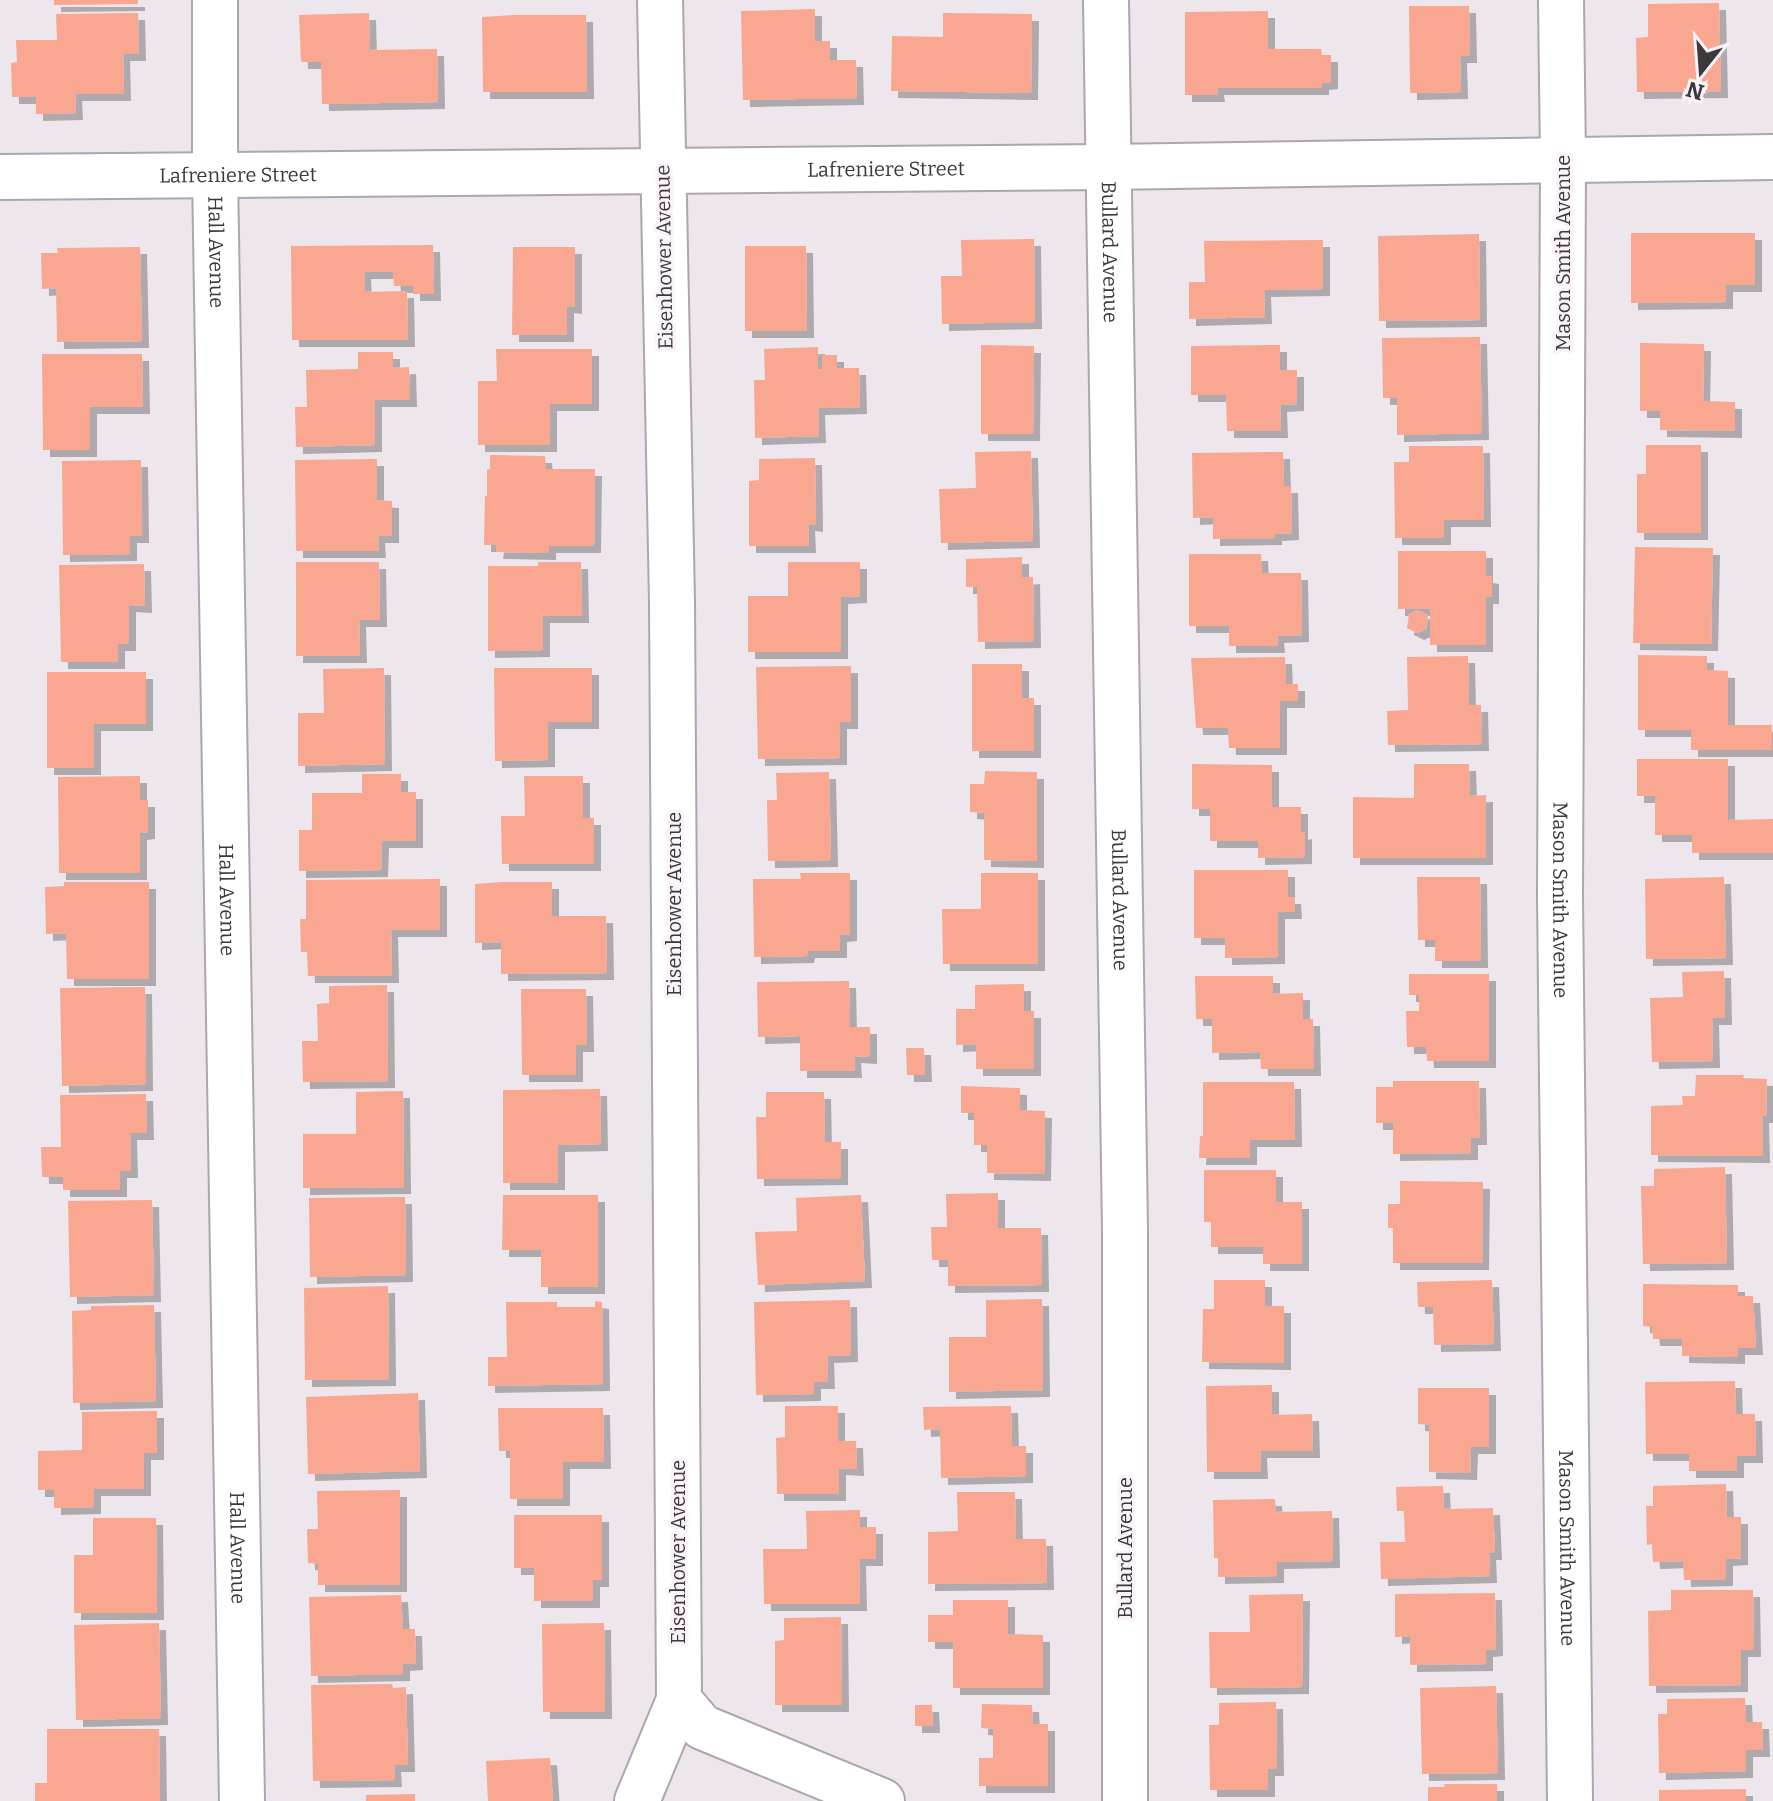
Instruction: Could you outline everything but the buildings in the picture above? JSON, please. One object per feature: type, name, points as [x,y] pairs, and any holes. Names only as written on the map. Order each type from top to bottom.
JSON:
[{"type":"street","name":"Hall Avenue","points":[[215,0],[215,174],[242,1801]]},
{"type":"street","name":"Eisenhower Avenue","points":[[637,1801],[679,1700],[672,602],[660,0]]},
{"type":"street","name":"Bullard Avenue","points":[[1106,0],[1125,1230],[1125,1801]]},
{"type":"street","name":"Mason Smith Avenue","points":[[1561,0],[1560,897],[1570,1801]]},
{"type":"street","name":"Lafreniere Street","points":[[0,177],[1107,167],[1773,157]]},
{"type":"street","points":[[679,1700],[702,1727],[882,1801]]}]
